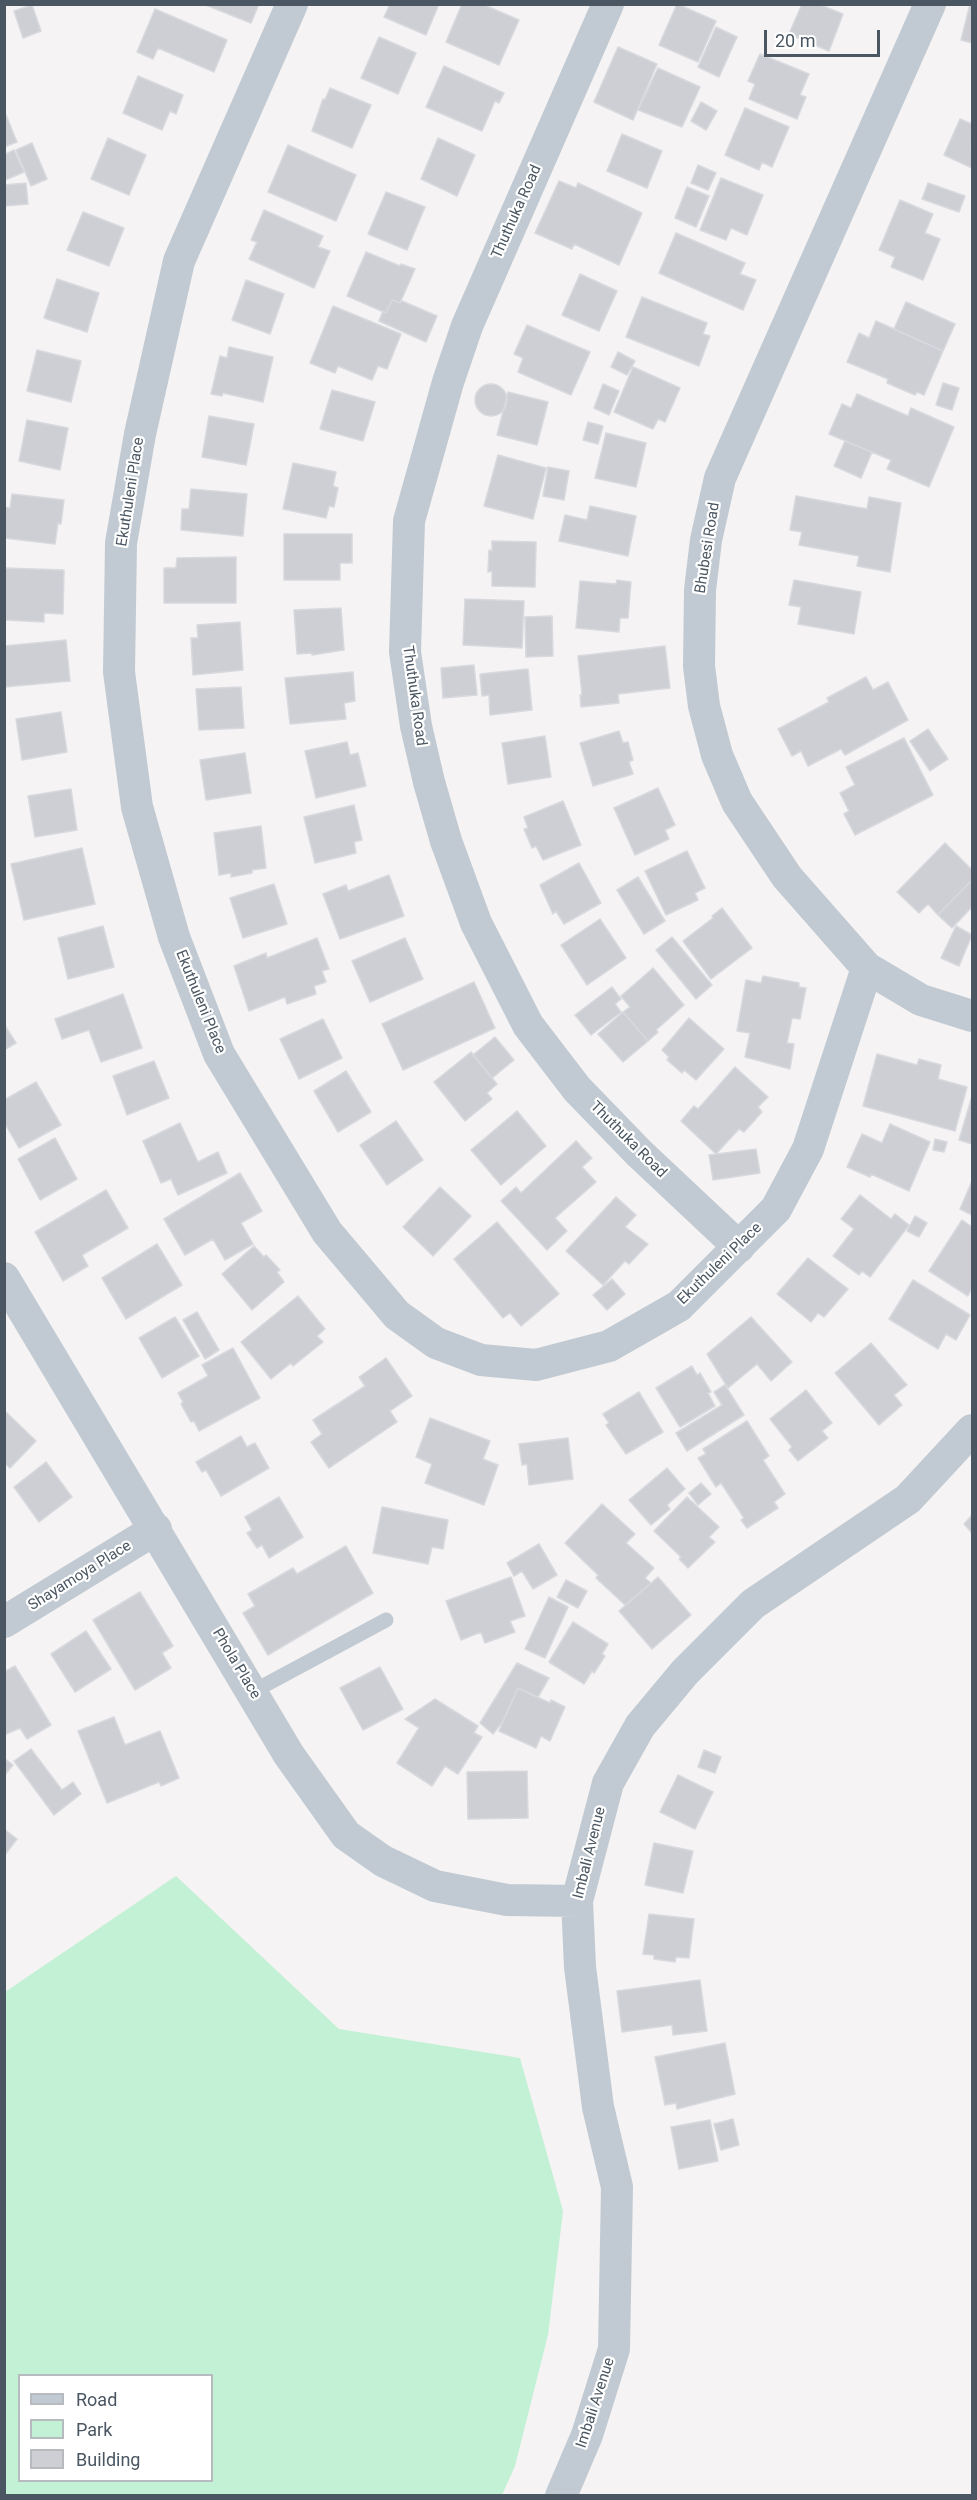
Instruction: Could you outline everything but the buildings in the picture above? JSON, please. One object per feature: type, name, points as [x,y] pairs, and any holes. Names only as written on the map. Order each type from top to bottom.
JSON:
[{"type":"street","name":"Ekuthuleni Place","points":[[292,4],[179,261],[140,434],[121,543],[119,672],[137,807],[174,937],[219,1054],[327,1232],[397,1315],[436,1343],[482,1360],[536,1365],[609,1346],[679,1306],[777,1209],[808,1149],[867,968]]},
{"type":"street","name":"Thuthuka Road","points":[[608,4],[467,326],[448,382],[409,521],[405,652],[416,726],[446,841],[476,923],[528,1025],[585,1097],[639,1153],[739,1247]]},
{"type":"street","name":"Bhubesi Road","points":[[930,4],[720,478],[706,540],[700,590],[699,666],[704,706],[717,755],[737,802],[787,877],[867,968],[921,1000],[972,1016]]},
{"type":"street","name":"Phola Place","points":[[4,1278],[289,1755],[346,1835],[382,1861],[435,1886],[507,1900],[577,1901]]},
{"type":"street","name":"Imbali Avenue","points":[[561,2496],[587,2435],[614,2349],[617,2187],[598,2107],[580,1966],[577,1901],[608,1783],[640,1726],[685,1672],[753,1604],[908,1499],[972,1430]]},
{"type":"street","name":"Shayamoya Place","points":[[4,1622],[156,1529]]},
{"type":"lane","points":[[252,1692],[386,1620]]},
{"type":"green space","points":[[176,1876],[339,2029],[520,2058],[563,2211],[548,2335],[515,2466],[502,2495],[5,2495],[5,1992]]}]
